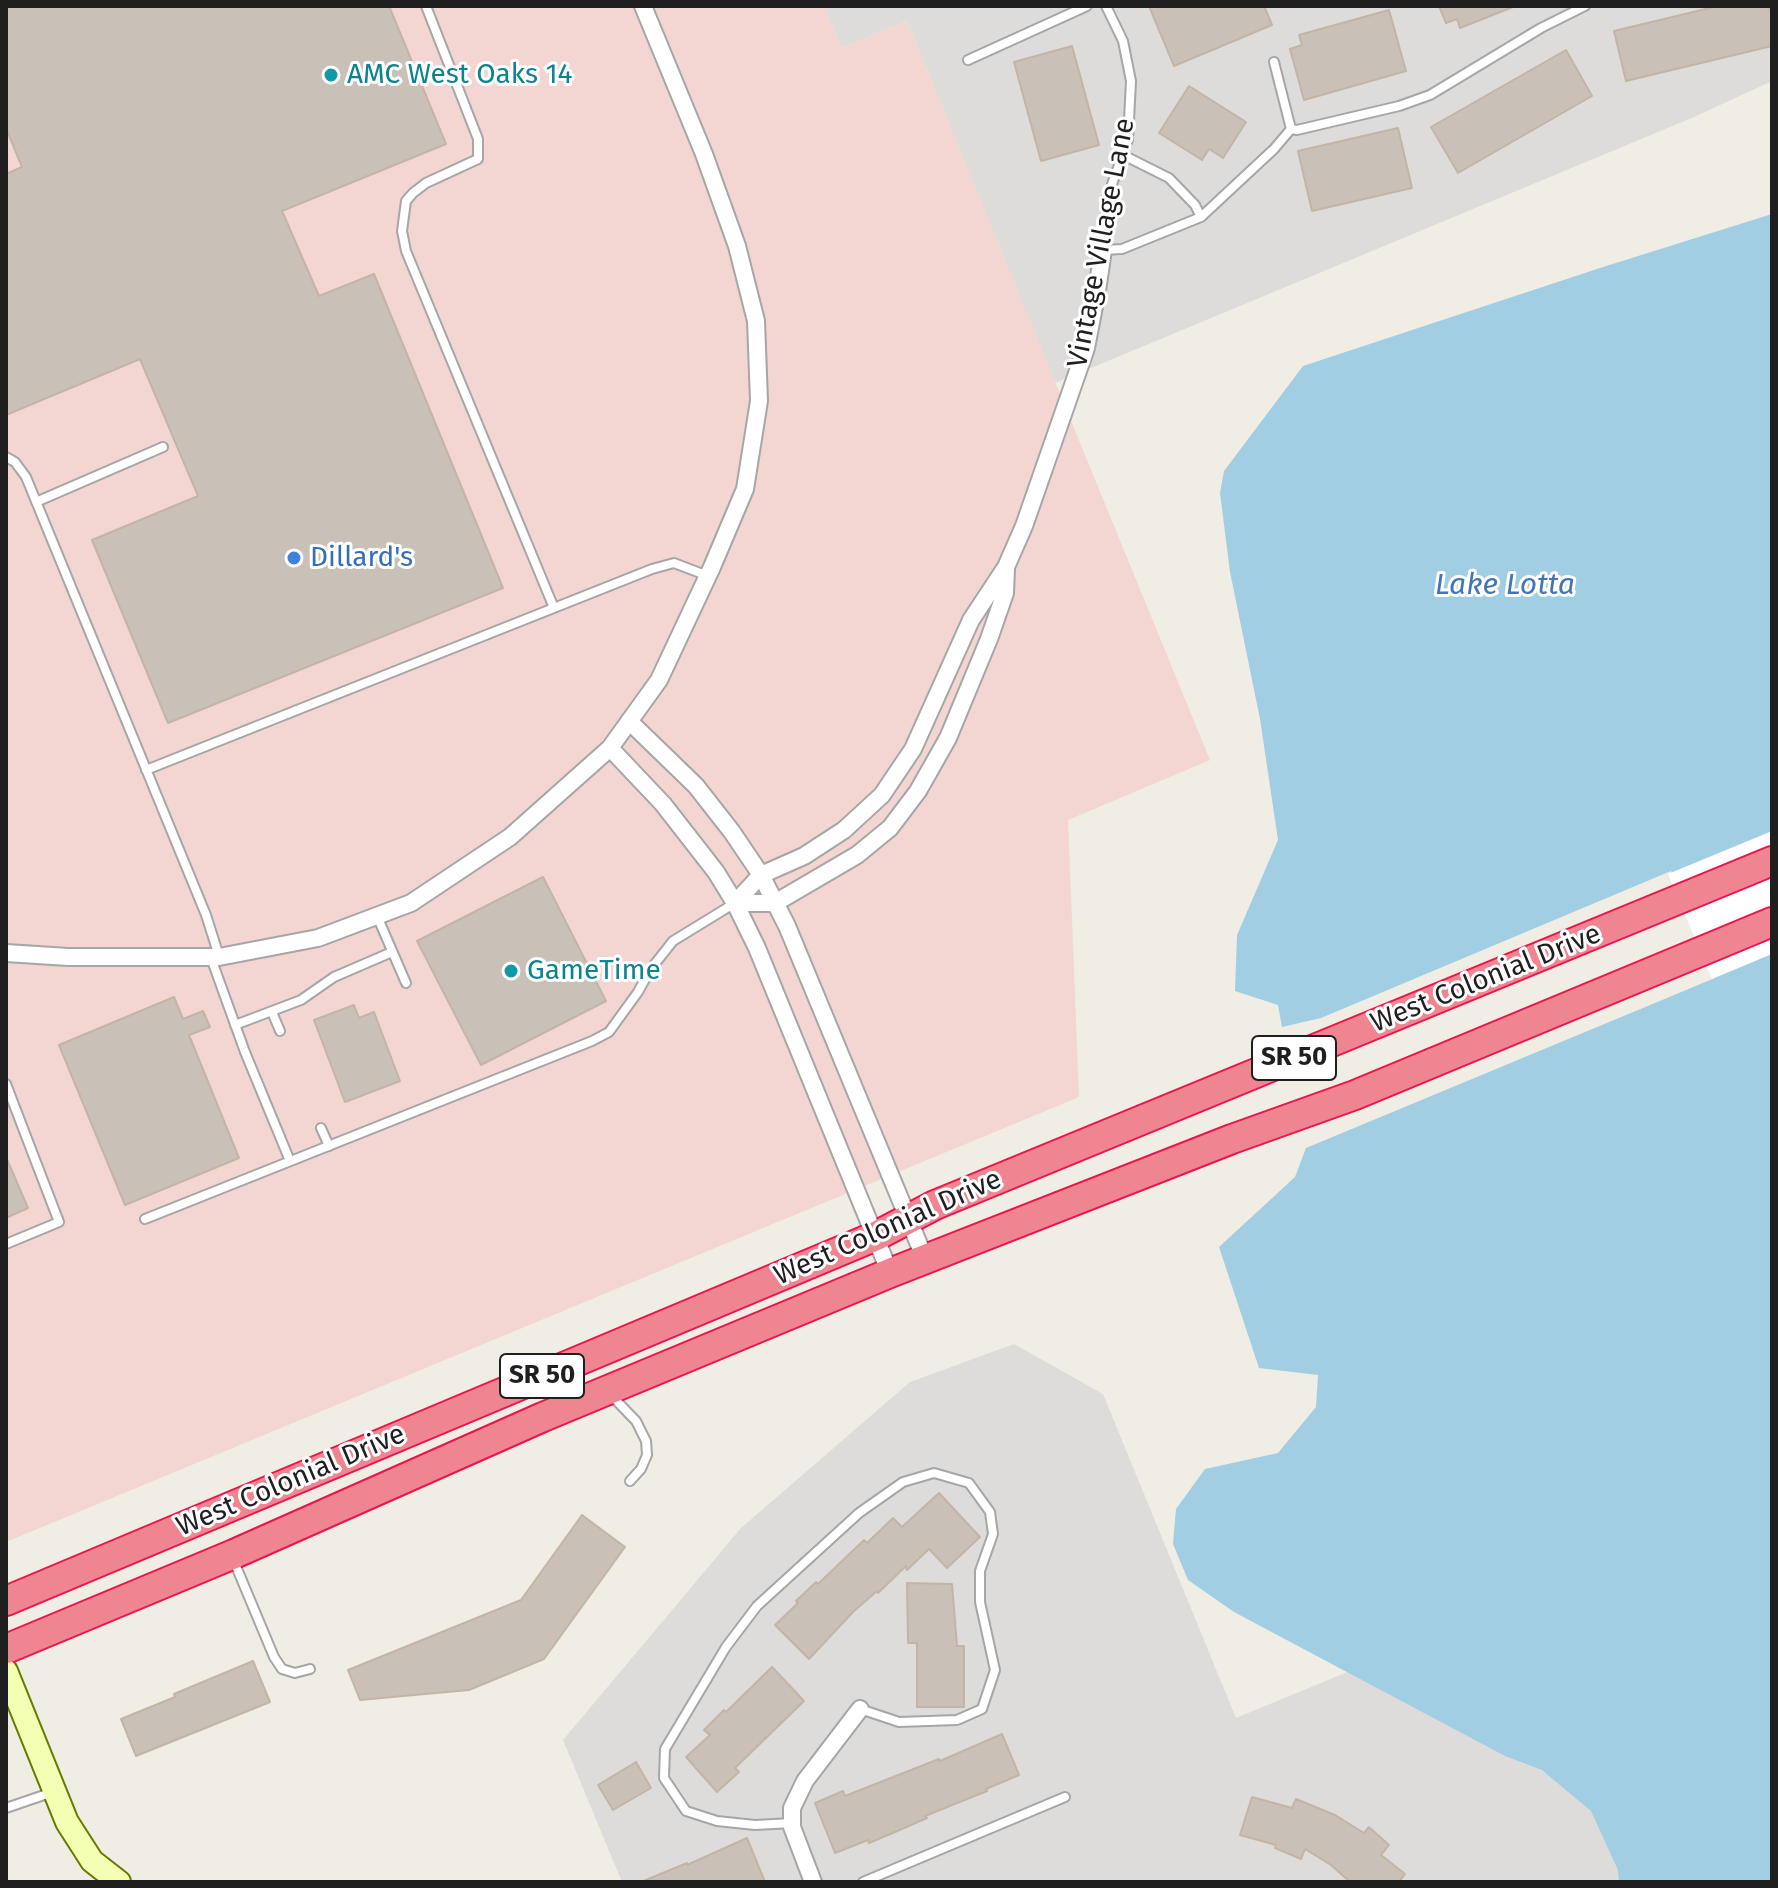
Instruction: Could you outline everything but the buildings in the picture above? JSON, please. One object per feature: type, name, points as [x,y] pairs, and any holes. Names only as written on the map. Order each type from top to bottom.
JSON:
[{"type":"highway","name":"West Colonial Drive","points":[[6,1601],[876,1236],[935,1205],[1772,861]]},
{"type":"highway","name":"West Colonial Drive","points":[[6,1649],[231,1555],[607,1390],[890,1273],[1232,1139],[1355,1095],[1772,922]]},
{"type":"highway","points":[[6,1635],[16,1614],[46,1583]]},
{"type":"street","points":[[6,953],[68,957],[215,957],[318,938],[411,903],[510,837],[610,748],[659,680],[745,489],[759,401],[756,321],[737,246],[714,180],[643,6]]},
{"type":"street","name":"Vintage Village Lane","points":[[735,903],[761,875],[804,856],[844,830],[882,795],[913,749],[971,620],[1006,567],[1024,526],[1086,348],[1103,250]]},
{"type":"street","name":"Vintage Village Lane","points":[[775,903],[857,855],[890,828],[918,791],[948,738],[989,639],[1005,593],[1006,567]]},
{"type":"street","points":[[629,721],[696,786],[761,875],[787,926],[925,1259]]},
{"type":"street","points":[[610,748],[663,804],[716,872],[735,903],[757,948],[890,1273]]},
{"type":"street","points":[[735,903],[775,903]]},
{"type":"street","points":[[6,1671],[67,1822],[92,1861],[119,1882]]},
{"type":"street","points":[[813,1882],[792,1827],[792,1808],[805,1781],[860,1709]]},
{"type":"lane","points":[[426,6],[478,139],[478,159],[426,183],[406,201],[402,231],[406,251],[554,608]]},
{"type":"lane","points":[[968,60],[1087,6]]},
{"type":"lane","name":"Vintage Village Lane","points":[[1103,250],[1107,198],[1128,140],[1131,81],[1123,41],[1106,6]]},
{"type":"lane","points":[[1291,129],[1399,106],[1430,95],[1541,28],[1585,6]]},
{"type":"lane","points":[[1274,62],[1291,129]]},
{"type":"lane","points":[[1103,250],[1122,249],[1201,217],[1274,149],[1291,129]]},
{"type":"lane","points":[[1123,155],[1169,178],[1195,205],[1201,217]]},
{"type":"lane","points":[[36,502],[163,447]]},
{"type":"lane","points":[[6,457],[15,462],[26,477],[206,915],[235,1025],[290,1161]]},
{"type":"lane","points":[[146,770],[652,569],[674,563],[708,576]]},
{"type":"lane","points":[[145,1219],[609,1032],[673,941],[735,903]]},
{"type":"lane","points":[[377,916],[406,983]]},
{"type":"lane","points":[[235,1025],[301,1000],[334,977],[392,952]]},
{"type":"lane","points":[[272,1012],[280,1031]]},
{"type":"lane","points":[[6,1084],[59,1222],[6,1244]]},
{"type":"lane","points":[[321,1128],[329,1146]]},
{"type":"lane","points":[[607,1390],[636,1421],[646,1441],[647,1455],[641,1469],[630,1481]]},
{"type":"lane","points":[[792,1823],[755,1825],[717,1821],[686,1811],[664,1778],[665,1749],[726,1647],[757,1606],[859,1513],[903,1482],[934,1473],[969,1483],[990,1512],[993,1534],[980,1571],[980,1602],[995,1670],[982,1709],[957,1720],[899,1722],[860,1709]]},
{"type":"lane","points":[[231,1555],[274,1657],[282,1669],[289,1673],[310,1669]]},
{"type":"lane","points":[[6,1808],[54,1792]]},
{"type":"lane","points":[[863,1882],[1065,1797]]},
{"type":"shaded area","points":[[6,6],[824,6],[841,48],[907,21],[1210,760],[1068,820],[1079,1097],[6,1542]]},
{"type":"shaded area","points":[[824,6],[1772,6],[1772,81],[1694,117],[1055,383],[907,21],[841,48]]},
{"type":"shaded area","points":[[1014,1344],[1103,1394],[1236,1718],[1704,1525],[1701,1882],[622,1882],[563,1740],[741,1528],[910,1382]]},
{"type":"water","name":"Lake Lotta","points":[[1772,214],[1772,1882],[1619,1882],[1618,1870],[1591,1811],[1542,1770],[1505,1756],[1234,1612],[1188,1580],[1173,1544],[1176,1509],[1205,1469],[1278,1453],[1316,1407],[1318,1375],[1259,1368],[1219,1247],[1295,1177],[1306,1148],[1715,978],[1671,871],[1321,1018],[1282,1027],[1278,1005],[1235,991],[1237,935],[1278,840],[1260,719],[1230,572],[1220,493],[1224,471],[1303,366]]},
{"type":"pier","points":[[1772,831],[1772,954],[1712,979],[1668,874]]},
{"type":"place","name":"AMC West Oaks 14","points":[[331,75]]},
{"type":"place","name":"Dillard's","points":[[294,558]]},
{"type":"place","name":"GameTime","points":[[511,971]]}]
